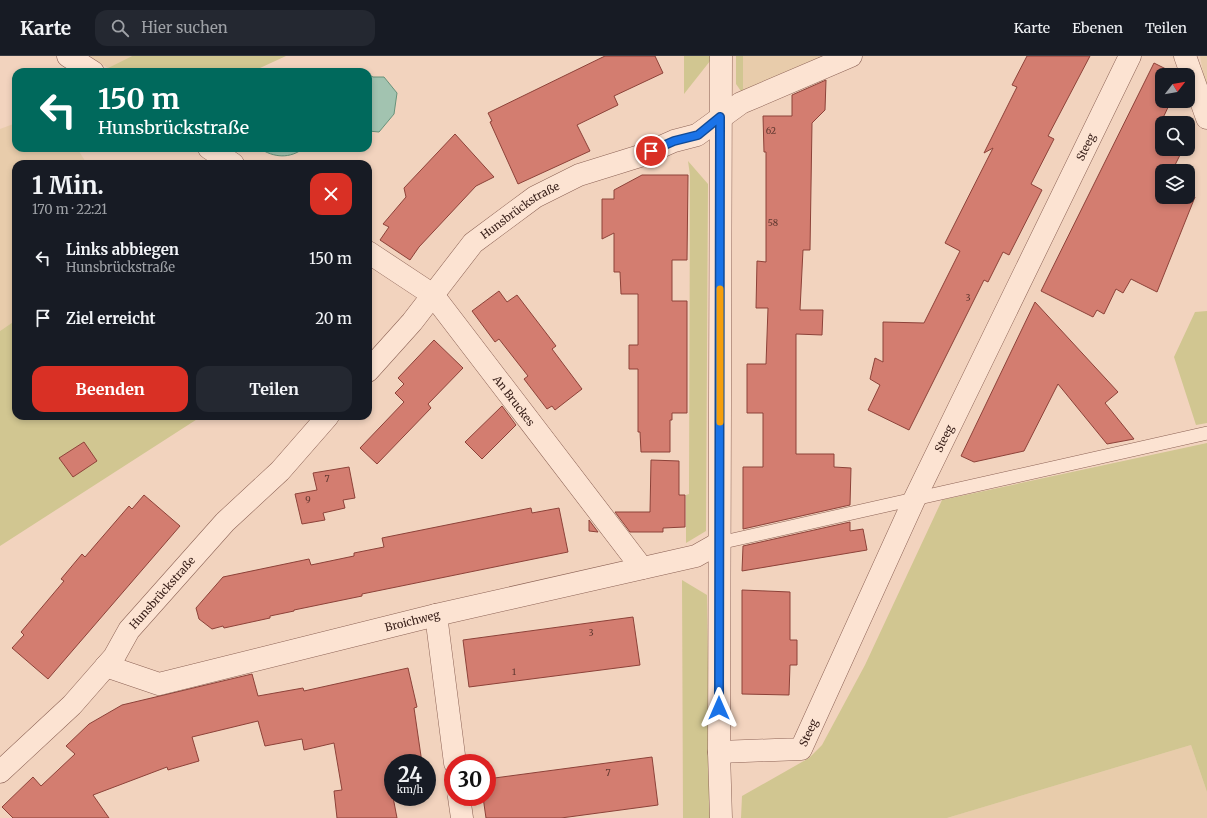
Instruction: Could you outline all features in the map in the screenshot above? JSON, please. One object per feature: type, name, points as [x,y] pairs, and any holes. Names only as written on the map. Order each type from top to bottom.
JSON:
[{"type":"street","points":[[68,56],[87,68]]},
{"type":"street","points":[[721,56],[719,543],[719,752],[721,818]]},
{"type":"street","name":"Hunsbrückstraße","points":[[372,366],[434,295],[473,243],[534,197],[579,175],[640,156],[674,141],[698,135],[720,117],[741,103],[851,56]]},
{"type":"street","name":"Steeg","points":[[719,752],[801,749],[915,498],[1130,56]]},
{"type":"street","points":[[1185,56],[1207,118]]},
{"type":"street","points":[[215,152],[227,160]]},
{"type":"street","name":"An Bruckes","points":[[372,255],[434,295],[642,568]]},
{"type":"street","name":"Hunsbrückstraße","points":[[0,772],[72,704],[114,657],[130,630],[225,522],[280,471],[325,420]]},
{"type":"street","name":"Broichweg","points":[[106,666],[158,684],[436,615],[696,556],[719,543]]},
{"type":"street","points":[[436,615],[453,754]]},
{"type":"street","points":[[460,806],[462,818]]},
{"type":"lane","points":[[719,543],[1207,433]]},
{"type":"shaded area","points":[[89,56],[132,56],[108,68]]},
{"type":"shaded area","points":[[132,56],[286,56],[260,68],[108,68]]},
{"type":"shaded area","points":[[684,56],[714,56],[684,94]]},
{"type":"shaded area","points":[[736,56],[743,56],[743,94],[736,84]]},
{"type":"shaded area","points":[[743,56],[831,56],[743,94]]},
{"type":"shaded area","points":[[1200,56],[1207,56],[1207,90],[1205,84]]},
{"type":"shaded area","points":[[372,76],[384,77],[397,93],[394,114],[379,132],[372,131]]},
{"type":"shaded area","points":[[12,124],[12,152],[80,152],[84,160],[12,160],[12,323],[0,331],[0,129]]},
{"type":"shaded area","points":[[267,152],[299,152],[282,156]]},
{"type":"shaded area","points":[[688,161],[708,184],[706,531],[686,543],[686,495],[689,494],[690,175]]},
{"type":"shaded area","points":[[1207,311],[1207,423],[1196,425],[1174,357],[1195,312]]},
{"type":"shaded area","points":[[12,323],[12,420],[196,420],[0,546],[0,331]]},
{"type":"shaded area","points":[[1207,443],[1207,792],[1191,745],[947,818],[741,818],[742,796],[809,758],[822,745],[865,665],[942,500]]},
{"type":"shaded area","points":[[682,580],[707,595],[710,818],[683,818]]},
{"type":"shaded area","points":[[1191,745],[1207,792],[1207,818],[947,818]]},
{"type":"building","points":[[605,56],[655,56],[663,73],[614,96],[618,105],[577,125],[590,151],[518,184],[490,122],[492,121],[488,113]]},
{"type":"building","points":[[1027,56],[1090,56],[1048,136],[1054,139],[1031,184],[1042,190],[1009,255],[1003,252],[988,282],[984,280],[909,430],[868,410],[880,385],[870,379],[875,358],[883,362],[883,322],[924,323],[960,251],[945,243],[993,148],[984,153],[1017,87],[1012,85]]},
{"type":"building","points":[[1154,63],[1164,68],[1155,68],[1155,108],[1168,108],[1164,116],[1155,116],[1155,156],[1180,156],[1176,164],[1155,164],[1155,204],[1192,204],[1157,292],[1131,279],[1123,293],[1116,289],[1104,314],[1097,310],[1093,317],[1041,291]]},
{"type":"building","points":[[826,80],[825,110],[812,123],[810,250],[803,250],[800,310],[823,310],[822,335],[796,334],[796,454],[834,454],[834,467],[851,468],[850,505],[743,529],[743,467],[763,467],[763,413],[747,413],[747,364],[766,364],[768,308],[756,308],[757,261],[766,262],[766,152],[764,152],[763,116],[792,116],[792,95]]},
{"type":"building","points":[[455,134],[494,177],[476,186],[419,247],[410,260],[380,240],[389,227],[383,224],[406,197],[404,188]]},
{"type":"building","points":[[642,175],[688,175],[687,260],[672,260],[672,301],[687,301],[687,413],[672,413],[672,420],[670,420],[670,452],[641,452],[640,432],[638,432],[638,369],[629,369],[629,345],[638,345],[638,294],[621,294],[620,272],[614,272],[614,233],[602,239],[602,199],[614,199],[614,190]]},
{"type":"building","points":[[499,291],[507,302],[517,295],[556,346],[552,349],[582,389],[555,410],[552,406],[547,409],[524,379],[528,376],[499,339],[495,342],[472,311]]},
{"type":"building","points":[[1035,302],[1118,392],[1105,403],[1134,439],[1107,444],[1058,384],[1024,451],[974,462],[961,456]]},
{"type":"building","points":[[434,340],[463,368],[428,404],[431,408],[377,464],[360,448],[404,402],[395,393],[404,384],[398,378]]},
{"type":"building","points":[[502,406],[516,425],[482,459],[465,442]]},
{"type":"building","points":[[84,442],[97,461],[73,477],[59,458]]},
{"type":"building","points":[[651,460],[679,461],[679,495],[685,495],[685,527],[663,528],[663,532],[630,532],[615,512],[650,512]]},
{"type":"building","points":[[349,467],[355,498],[343,500],[345,508],[323,513],[325,520],[302,524],[295,494],[317,490],[313,473]]},
{"type":"building","points":[[144,495],[180,526],[48,679],[12,648],[24,635],[21,632],[64,581],[61,579],[82,554],[85,557],[129,506],[132,509]]},
{"type":"building","points":[[531,508],[532,513],[559,508],[568,552],[362,594],[362,596],[294,610],[270,616],[270,618],[224,628],[223,626],[212,629],[199,619],[196,608],[223,577],[309,559],[311,565],[354,556],[354,553],[384,547],[382,538]]},
{"type":"building","points":[[589,520],[598,532],[589,531]]},
{"type":"building","points":[[850,522],[850,531],[863,529],[867,550],[742,571],[743,546]]},
{"type":"building","points":[[742,590],[790,592],[790,640],[797,640],[797,665],[790,665],[789,695],[742,694]]},
{"type":"building","points":[[633,617],[640,665],[469,687],[463,640]]},
{"type":"building","points":[[408,668],[417,707],[414,708],[421,754],[384,754],[384,806],[395,806],[397,818],[337,818],[334,791],[342,790],[334,743],[304,750],[302,739],[265,746],[258,721],[192,737],[199,761],[168,770],[167,767],[93,795],[109,818],[13,818],[2,807],[33,777],[41,786],[75,754],[66,746],[89,724],[122,705],[252,674],[258,696],[303,688],[304,691]]},
{"type":"building","points":[[652,757],[658,805],[561,818],[486,818],[484,806],[496,806],[496,778]]},
{"type":"slow traffic","points":[[720,289],[720,422]]},
{"type":"route","points":[[651,151],[674,141],[698,135],[720,117],[719,708]]}]
